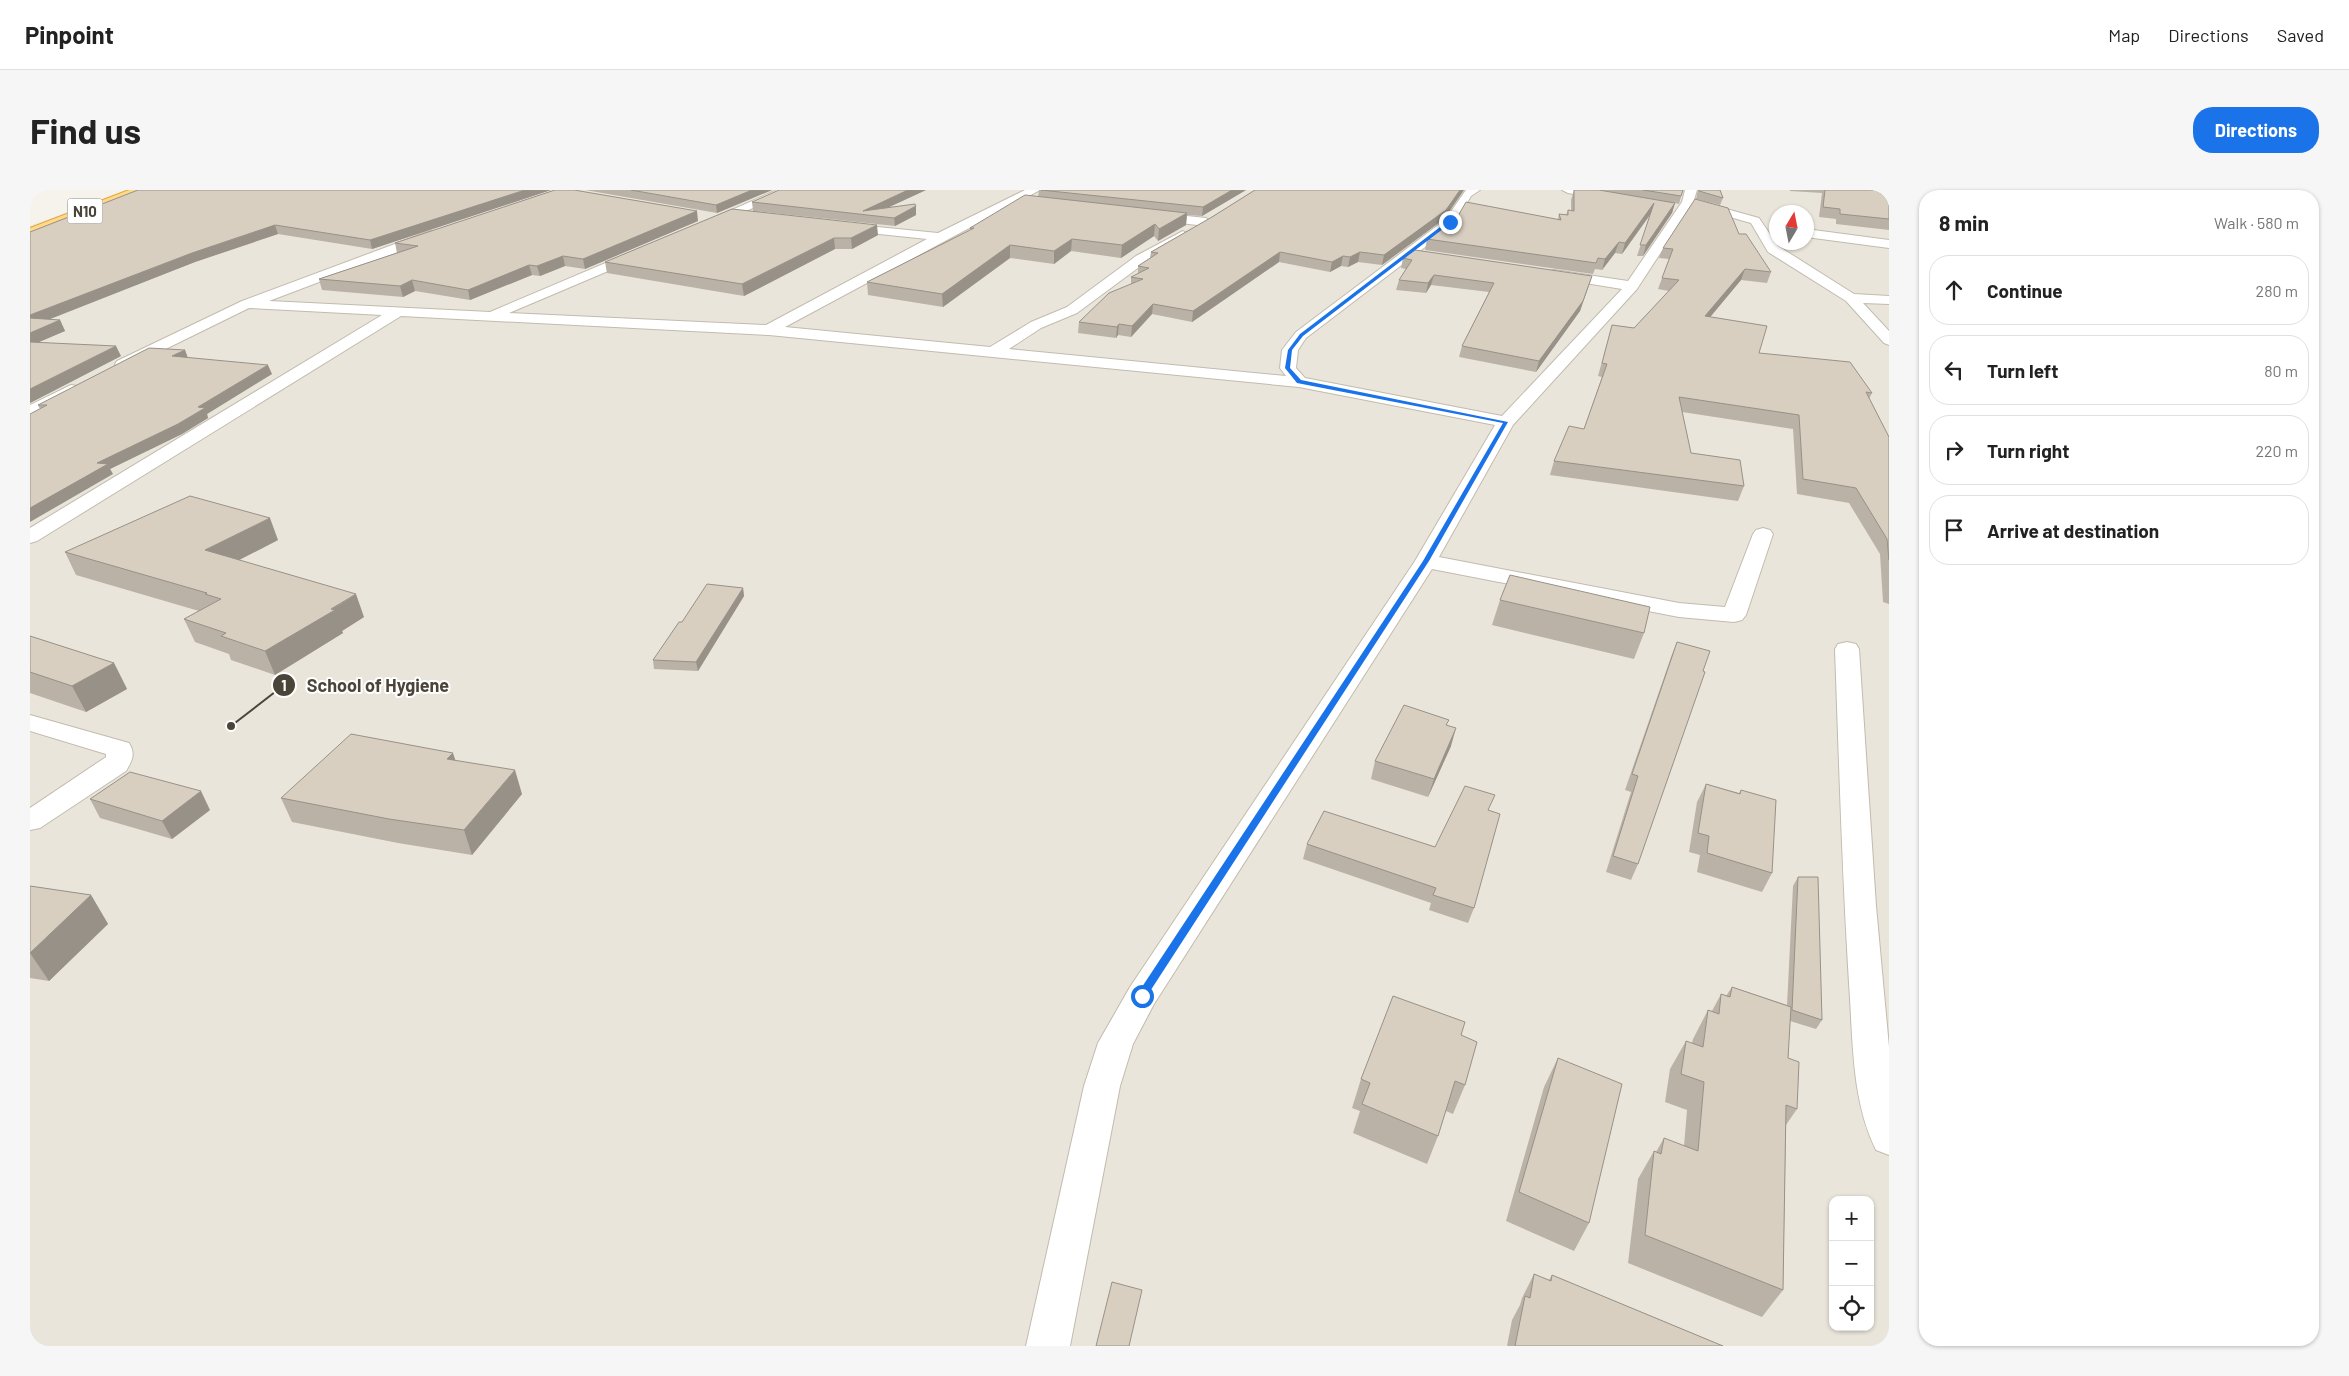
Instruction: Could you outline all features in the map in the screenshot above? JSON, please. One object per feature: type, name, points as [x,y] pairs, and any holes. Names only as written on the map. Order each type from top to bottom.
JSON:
[{"type":"highway","name":"N10","points":[[30,232],[139,190]]},
{"type":"street","points":[[691,230],[787,190]]},
{"type":"street","points":[[1299,382],[1288,368],[1290,350],[1301,335],[1450,222],[1467,194],[1474,190]]},
{"type":"street","points":[[1568,190],[1625,200]]},
{"type":"street","points":[[769,330],[940,237],[1015,201],[1034,196]]},
{"type":"street","points":[[1048,1346],[1102,1086],[1116,1043],[1147,988],[1426,561],[1506,422],[1549,378],[1632,286],[1688,203],[1717,197]]},
{"type":"street","points":[[1688,203],[1769,229]]},
{"type":"street","points":[[1745,206],[1772,248],[1850,298],[1889,340]]},
{"type":"street","points":[[699,215],[759,217]]},
{"type":"street","points":[[995,351],[1036,325],[1072,310],[1141,259],[1210,219],[1149,216]]},
{"type":"street","points":[[826,224],[940,237]]},
{"type":"street","points":[[113,369],[248,304],[388,249],[442,231]]},
{"type":"street","points":[[1814,234],[1889,244]]},
{"type":"street","points":[[490,316],[654,246]]},
{"type":"street","points":[[1409,253],[1429,256]]},
{"type":"street","points":[[1545,273],[1632,286]]},
{"type":"street","points":[[1850,298],[1889,300]]},
{"type":"street","points":[[248,304],[769,330],[995,351],[1299,382],[1506,422]]},
{"type":"street","points":[[30,537],[397,312]]},
{"type":"street","points":[[30,412],[86,382]]},
{"type":"street","points":[[1426,561],[1679,610],[1734,615],[1763,534]]},
{"type":"street","points":[[1847,649],[1860,906],[1874,1081],[1889,1139]]},
{"type":"street","points":[[30,723],[119,749],[120,757],[116,764],[30,821]]},
{"type":"shaded area","points":[[127,190],[1889,190],[1889,1346],[30,1346],[30,226]]},
{"type":"building","points":[[138,190],[525,190],[370,240],[275,225],[192,253],[30,315],[30,232]]},
{"type":"building","points":[[555,190],[574,190],[697,211],[583,259],[563,256],[537,266],[529,265],[468,290],[412,280],[400,286],[319,279],[418,246],[395,243]]},
{"type":"building","points":[[631,190],[752,190],[716,205]]},
{"type":"building","points":[[779,190],[908,190],[863,211],[915,204],[916,206],[894,218],[752,202]]},
{"type":"building","points":[[1041,190],[1232,190],[1203,207]]},
{"type":"building","points":[[1255,190],[1460,190],[1446,210],[1384,255],[1360,252],[1350,257],[1343,256],[1332,262],[1280,252],[1193,311],[1153,304],[1132,326],[1119,324],[1117,327],[1079,322],[1109,293],[1143,279],[1131,277],[1149,268],[1138,266],[1158,253],[1151,252]]},
{"type":"building","points":[[1574,190],[1599,190],[1675,203],[1646,245],[1640,245],[1654,203],[1625,243],[1619,242],[1605,259],[1598,258],[1596,263],[1427,239],[1458,216],[1466,202],[1561,220],[1559,214],[1568,215],[1568,210],[1574,211]]},
{"type":"building","points":[[1643,190],[1683,190],[1681,196]]},
{"type":"building","points":[[1720,190],[1723,198],[1699,191]]},
{"type":"building","points":[[1825,190],[1889,190],[1889,219],[1840,214],[1840,209],[1823,207]]},
{"type":"building","points":[[1025,195],[1187,213],[1159,229],[1155,224],[1122,245],[1072,239],[1054,251],[1010,245],[942,294],[867,282],[974,228],[970,228]]},
{"type":"building","points":[[1695,199],[1728,208],[1739,234],[1746,234],[1771,272],[1745,269],[1705,316],[1767,326],[1759,353],[1850,362],[1872,393],[1866,392],[1889,437],[1889,560],[1887,539],[1856,488],[1803,479],[1799,415],[1679,397],[1691,453],[1740,460],[1744,486],[1554,461],[1569,426],[1584,429],[1607,364],[1602,363],[1612,325],[1634,328],[1679,280],[1662,278],[1673,249],[1663,248]]},
{"type":"building","points":[[732,209],[877,225],[851,238],[834,238],[742,284],[605,262]]},
{"type":"building","points":[[1415,250],[1592,276],[1583,301],[1539,361],[1462,346],[1494,283],[1434,275],[1428,283],[1399,280],[1412,260],[1403,258]]},
{"type":"building","points":[[30,318],[60,320],[30,333]]},
{"type":"building","points":[[30,342],[116,346],[30,389]]},
{"type":"building","points":[[149,348],[185,350],[172,356],[268,365],[198,407],[205,408],[178,424],[97,463],[108,464],[30,508],[30,414],[47,405],[38,405]]},
{"type":"building","points":[[190,496],[270,518],[205,550],[356,594],[331,609],[335,610],[265,651],[221,636],[226,633],[184,619],[221,599],[205,594],[207,593],[65,552]]},
{"type":"building","points":[[1510,575],[1650,607],[1644,633],[1500,600]]},
{"type":"building","points":[[707,584],[743,588],[696,662],[653,660],[679,622],[682,622]]},
{"type":"building","points":[[30,636],[114,663],[72,686],[30,672]]},
{"type":"building","points":[[1677,642],[1710,651],[1703,671],[1705,672],[1638,864],[1613,856],[1638,776],[1632,774]]},
{"type":"building","points":[[1404,705],[1449,720],[1446,725],[1456,728],[1434,779],[1375,761]]},
{"type":"building","points":[[351,734],[453,753],[447,759],[515,770],[464,830],[389,819],[281,798]]},
{"type":"building","points":[[130,772],[201,791],[162,821],[90,799]]},
{"type":"building","points":[[1706,784],[1740,794],[1741,790],[1776,800],[1772,873],[1707,853],[1709,836],[1698,833]]},
{"type":"building","points":[[1465,786],[1495,795],[1488,810],[1500,814],[1474,908],[1433,895],[1436,888],[1307,844],[1324,811],[1435,847]]},
{"type":"building","points":[[1798,877],[1818,877],[1822,1020],[1792,1010]]},
{"type":"building","points":[[30,886],[91,895],[30,953]]},
{"type":"building","points":[[1732,987],[1791,1007],[1788,1058],[1799,1062],[1797,1109],[1786,1105],[1783,1290],[1645,1235],[1654,1151],[1661,1154],[1664,1138],[1698,1151],[1704,1082],[1681,1074],[1686,1041],[1703,1047],[1708,1010],[1719,1014],[1721,994],[1730,997]]},
{"type":"building","points":[[1393,996],[1465,1022],[1461,1035],[1477,1042],[1465,1085],[1455,1081],[1438,1136],[1362,1104],[1370,1083],[1361,1079]]},
{"type":"building","points":[[1558,1058],[1622,1084],[1589,1223],[1519,1192]]},
{"type":"building","points":[[1534,1274],[1551,1281],[1552,1275],[1723,1346],[1515,1346],[1525,1296],[1530,1298]]},
{"type":"building","points":[[1112,1282],[1142,1290],[1129,1346],[1096,1346]]},
{"type":"place","name":"School of Hygiene","points":[[231,726]]},
{"type":"route","points":[[1142,996],[1426,561],[1506,422],[1299,382],[1288,368],[1290,350],[1301,335],[1450,222]]}]
